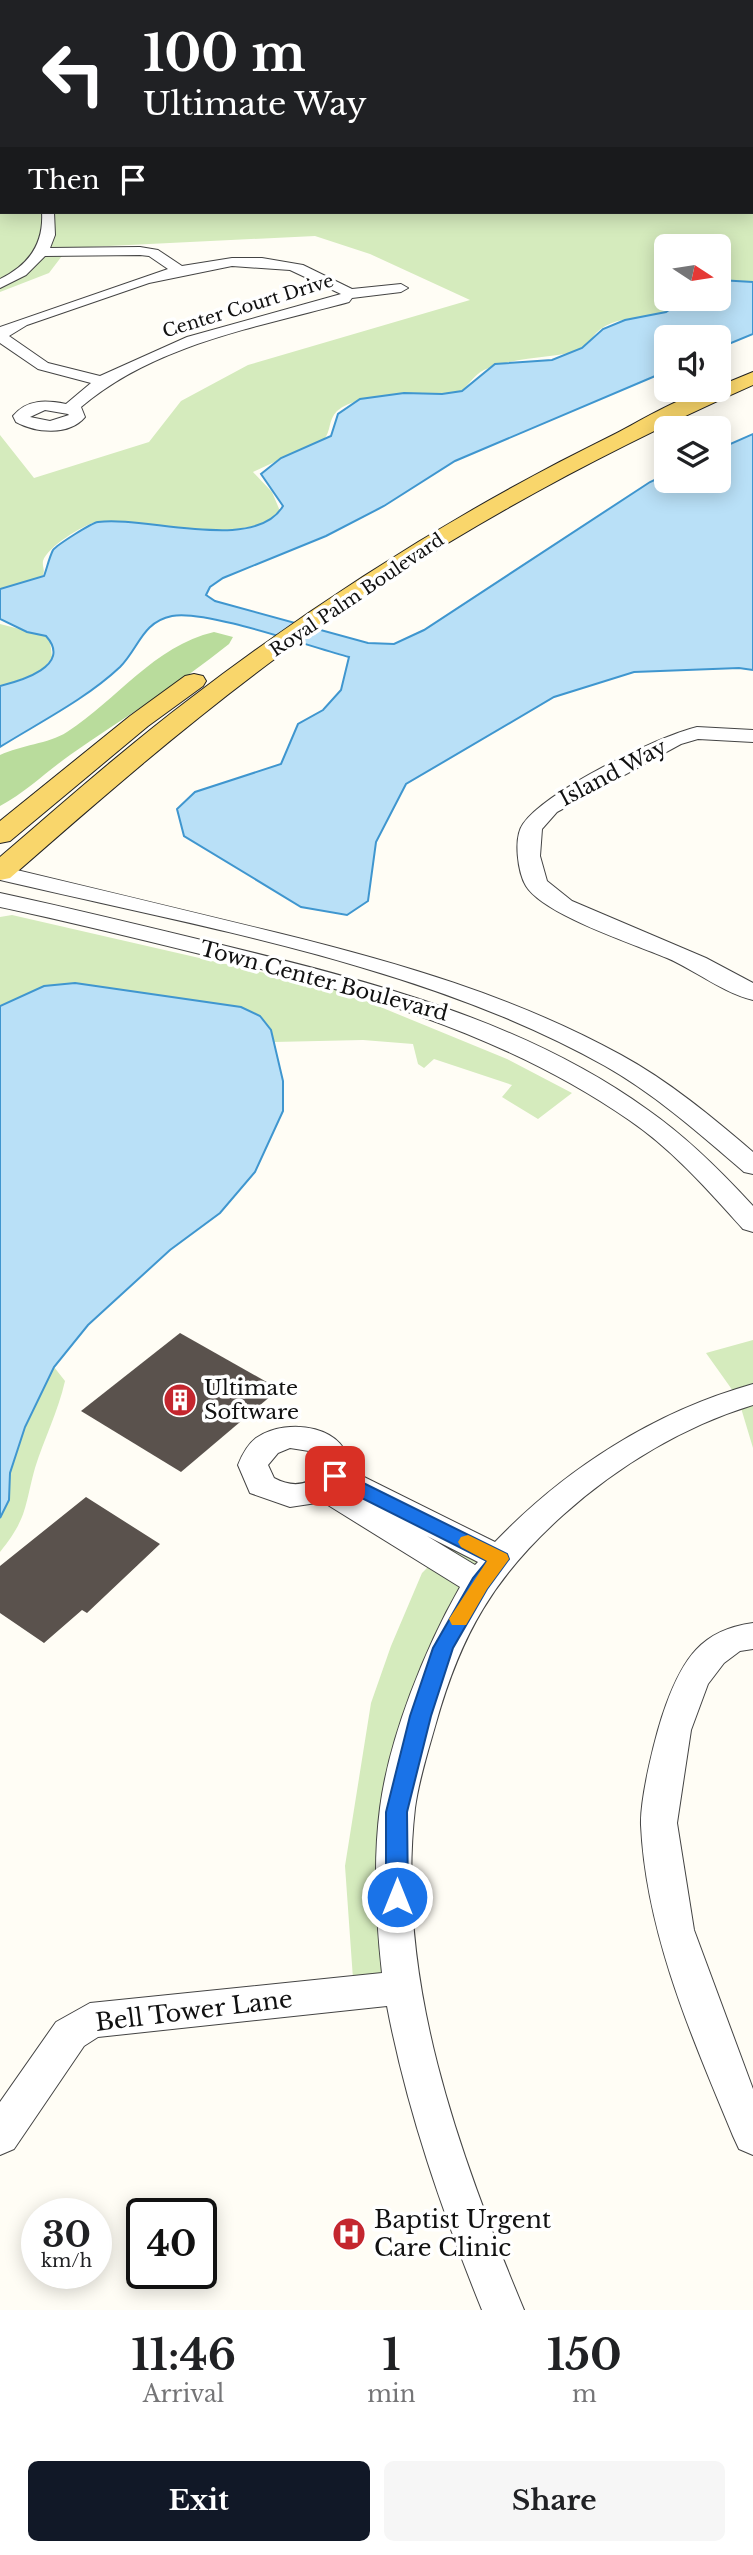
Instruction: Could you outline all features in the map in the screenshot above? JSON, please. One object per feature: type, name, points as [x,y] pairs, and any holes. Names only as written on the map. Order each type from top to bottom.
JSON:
[{"type":"main road","points":[[731,372],[753,363]]},
{"type":"main road","name":"Royal Palm Boulevard","points":[[0,835],[139,721],[263,644],[309,624],[456,528],[629,435],[753,378]]},
{"type":"main road","name":"Royal Palm Boulevard","points":[[0,872],[263,644],[285,616],[343,576],[494,485],[603,429],[663,402]]},
{"type":"street","points":[[0,284],[12,279],[42,252],[51,225],[48,214]]},
{"type":"street","points":[[42,252],[52,255],[149,256],[174,272]]},
{"type":"street","name":"Center Court Drive","points":[[70,408],[102,381],[192,340],[344,299],[348,294],[345,289],[293,266],[234,264],[174,272],[8,326],[1,332],[2,338],[43,366],[102,381]]},
{"type":"street","points":[[348,294],[401,288]]},
{"type":"street","name":"Island Way","points":[[753,736],[697,733],[674,740],[571,795],[549,807],[531,828],[529,856],[536,884],[564,906],[698,963],[753,993]]},
{"type":"street","name":"Town Center Boulevard","points":[[0,872],[324,951],[455,989],[522,1014],[614,1061],[668,1095],[753,1166]]},
{"type":"street","name":"Town Center Boulevard","points":[[0,900],[367,988],[474,1024],[519,1044],[589,1082],[660,1130],[737,1203],[753,1223]]},
{"type":"street","points":[[589,1082],[614,1061]]},
{"type":"street","points":[[503,2310],[472,2237],[433,2118],[402,1988],[397,1897],[397,1812],[420,1716],[443,1648],[490,1571],[531,1525],[597,1469],[659,1433],[753,1394]]},
{"type":"street","points":[[330,1482],[490,1571]]},
{"type":"street","points":[[753,1636],[732,1639],[712,1654],[693,1678],[674,1730],[659,1823],[675,1930],[717,2051],[753,2136]]},
{"type":"street","name":"Bell Tower Lane","points":[[0,2136],[70,2034],[90,2020],[402,1988]]},
{"type":"green space","points":[[0,214],[753,214],[753,282],[732,281],[732,234],[654,234],[654,312],[665,312],[617,321],[606,326],[595,335],[587,348],[496,365],[477,375],[460,392],[378,397],[348,404],[334,414],[324,439],[253,472],[272,492],[280,511],[268,521],[222,530],[96,522],[75,532],[51,549],[43,561],[42,577],[0,589],[0,435],[34,478],[149,442],[181,401],[248,365],[470,300],[370,254],[315,236],[68,248],[49,273],[0,292]]},
{"type":"green space","points":[[0,624],[47,636],[52,657],[42,671],[0,687]]},
{"type":"green space","points":[[214,632],[233,637],[229,644],[190,673],[0,806],[0,755],[67,732],[154,661],[193,639]]},
{"type":"green space","points":[[12,915],[339,990],[507,1059],[572,1093],[538,1119],[502,1097],[512,1085],[434,1059],[424,1068],[418,1064],[413,1044],[363,1040],[274,1042],[262,1020],[241,1007],[75,983],[44,986],[0,1006],[0,917]]},
{"type":"green space","points":[[753,1340],[753,1448],[738,1398],[706,1353]]},
{"type":"green space","points":[[54,1367],[65,1381],[62,1392],[35,1468],[24,1512],[16,1530],[0,1552],[0,1518],[9,1499],[10,1473],[25,1427]]},
{"type":"green space","points":[[419,1517],[500,1559],[420,1716],[402,1988],[354,1993],[345,1866],[371,1703],[391,1646],[422,1573],[437,1558],[400,1535]]},
{"type":"water","points":[[732,281],[753,282],[753,334],[731,343],[731,325],[654,325],[654,377],[455,461],[384,506],[326,536],[223,578],[210,587],[206,595],[215,601],[368,643],[394,644],[424,630],[654,480],[654,493],[731,493],[731,444],[753,434],[753,670],[739,668],[634,672],[554,697],[406,784],[376,842],[368,901],[347,915],[301,907],[184,836],[177,809],[195,792],[281,764],[298,724],[323,710],[341,690],[349,657],[232,623],[187,615],[172,616],[162,619],[147,630],[126,660],[107,679],[0,747],[0,686],[41,670],[49,664],[53,647],[46,636],[27,632],[0,619],[0,589],[44,576],[53,550],[74,534],[98,522],[118,521],[197,529],[249,528],[269,520],[283,506],[261,474],[281,458],[331,436],[338,414],[360,399],[404,393],[442,394],[462,391],[495,364],[552,360],[582,348],[603,329],[625,320],[666,312],[732,312]]},
{"type":"water","points":[[75,983],[241,1007],[260,1016],[271,1030],[283,1081],[283,1111],[255,1172],[220,1213],[170,1250],[88,1325],[54,1367],[25,1427],[10,1473],[9,1500],[0,1518],[0,1006],[44,986]]},
{"type":"building","name":"Ultimate Software","points":[[180,1333],[279,1389],[181,1472],[81,1411]]},
{"type":"building","points":[[86,1497],[160,1544],[87,1613],[82,1610],[44,1643],[0,1613],[0,1566]]},
{"type":"slow traffic","points":[[459,1619],[488,1572],[500,1559],[468,1542]]},
{"type":"place","name":"Ultimate Software","points":[[180,1400]]},
{"type":"place","name":"Baptist Urgent Care Clinic","points":[[349,2234]]},
{"type":"route","points":[[335,1476],[500,1559],[480,1584],[443,1648],[420,1716],[397,1812],[397,1897]]}]
